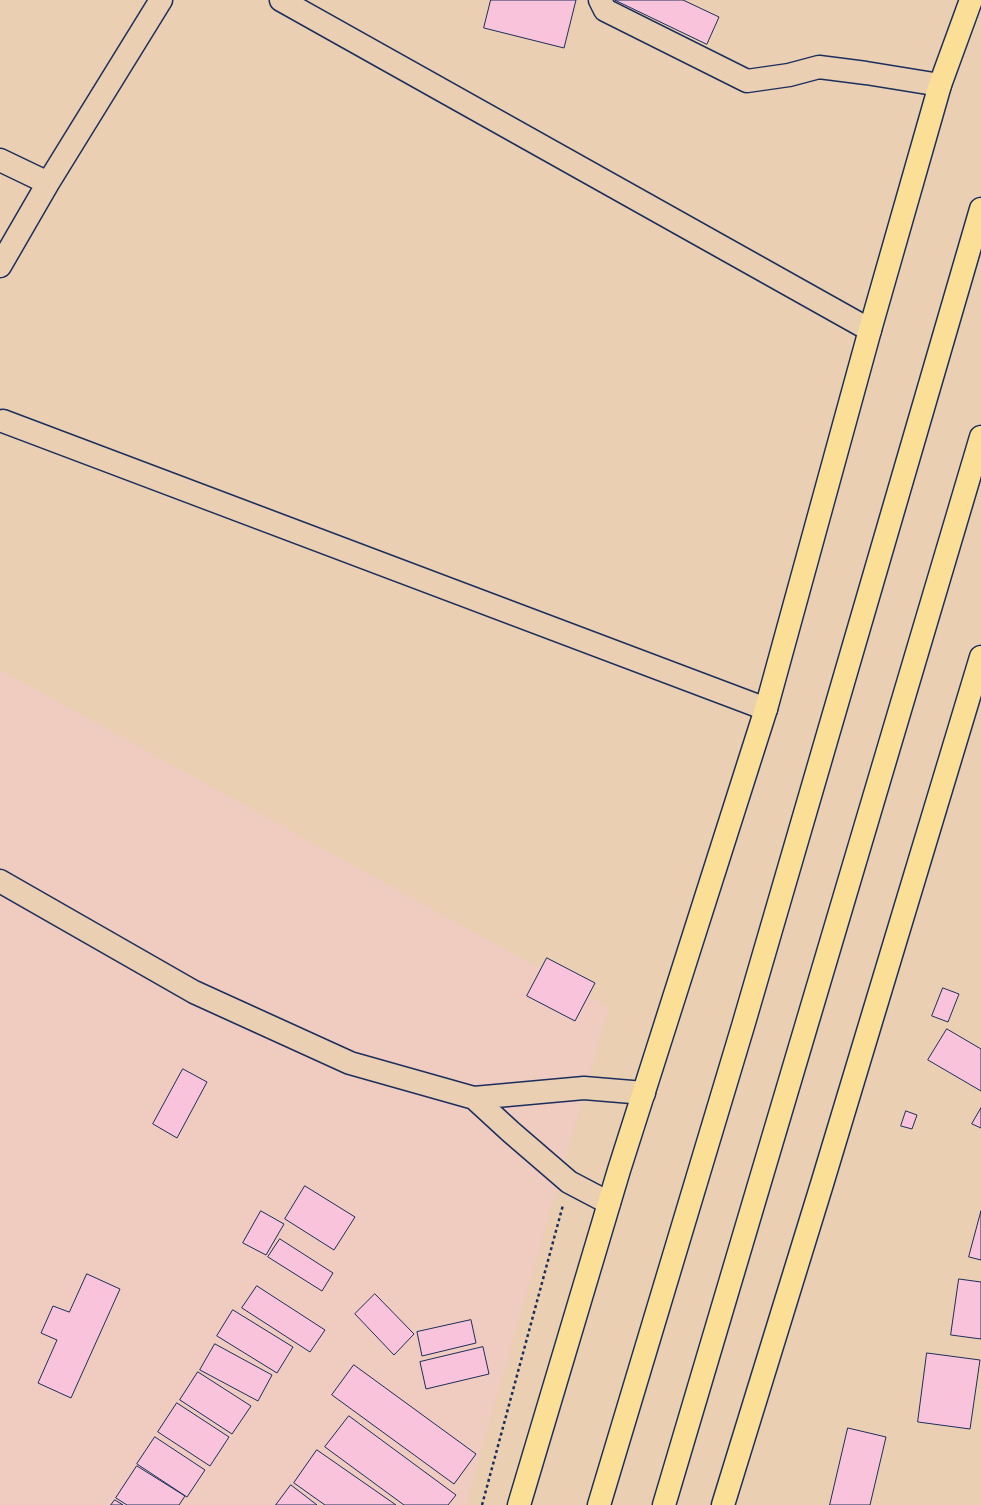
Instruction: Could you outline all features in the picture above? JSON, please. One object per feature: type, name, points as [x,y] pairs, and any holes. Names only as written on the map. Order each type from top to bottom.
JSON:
[{"type":"main road","points":[[519,1505],[609,1203],[766,709],[870,330],[940,85],[970,0]]},
{"type":"main road","points":[[599,1505],[745,1018],[981,209]]},
{"type":"main road","points":[[664,1505],[981,437]]},
{"type":"main road","points":[[723,1505],[822,1184],[981,657]]},
{"type":"street","points":[[0,266],[48,183],[161,0]]},
{"type":"street","points":[[281,0],[870,330]]},
{"type":"street","points":[[600,0],[605,10],[747,81],[790,75],[819,67],[940,85]]},
{"type":"street","points":[[0,160],[48,183]]},
{"type":"street","points":[[3,421],[766,709]]},
{"type":"street","points":[[0,881],[202,995],[350,1063],[474,1098],[584,1088],[644,1093]]},
{"type":"street","points":[[474,1098],[511,1132],[570,1182],[609,1203]]},
{"type":"path","points":[[482,1505],[570,1182]]},
{"type":"shaded area","points":[[2,671],[609,1007],[466,1505],[0,1505],[0,675]]},
{"type":"building","points":[[491,0],[576,0],[564,48],[484,28]]},
{"type":"building","points":[[615,0],[683,0],[719,17],[707,44]]},
{"type":"building","points":[[547,958],[595,983],[575,1021],[527,996]]},
{"type":"building","points":[[943,988],[959,994],[948,1022],[932,1016]]},
{"type":"building","points":[[947,1029],[981,1049],[981,1091],[928,1060]]},
{"type":"building","points":[[183,1069],[207,1082],[177,1138],[153,1124]]},
{"type":"building","points":[[981,1108],[981,1128],[972,1124]]},
{"type":"building","points":[[906,1111],[917,1115],[912,1129],[901,1126]]},
{"type":"building","points":[[305,1186],[355,1217],[334,1250],[285,1219]]},
{"type":"building","points":[[261,1211],[284,1224],[266,1255],[243,1243]]},
{"type":"building","points":[[981,1211],[981,1260],[969,1257]]},
{"type":"building","points":[[280,1239],[333,1273],[322,1291],[268,1257]]},
{"type":"building","points":[[87,1274],[120,1289],[71,1398],[38,1383],[57,1340],[41,1333],[53,1306],[69,1312]]},
{"type":"building","points":[[959,1279],[981,1282],[981,1339],[951,1335]]},
{"type":"building","points":[[257,1286],[325,1330],[310,1352],[242,1308]]},
{"type":"building","points":[[375,1294],[414,1334],[394,1355],[355,1314]]},
{"type":"building","points":[[233,1310],[293,1347],[277,1373],[217,1336]]},
{"type":"building","points":[[471,1320],[476,1343],[422,1356],[417,1332]]},
{"type":"building","points":[[215,1344],[272,1375],[258,1401],[200,1370]]},
{"type":"building","points":[[483,1347],[489,1374],[426,1389],[420,1362]]},
{"type":"building","points":[[927,1353],[980,1360],[970,1429],[918,1422]]},
{"type":"building","points":[[354,1365],[476,1454],[454,1484],[332,1395]]},
{"type":"building","points":[[198,1372],[251,1406],[232,1434],[180,1400]]},
{"type":"building","points":[[177,1403],[229,1437],[210,1466],[158,1432]]},
{"type":"building","points":[[349,1416],[456,1495],[448,1505],[404,1505],[325,1447]]},
{"type":"building","points":[[848,1428],[886,1437],[870,1505],[830,1505]]},
{"type":"building","points":[[155,1437],[205,1470],[187,1497],[137,1464]]},
{"type":"building","points":[[317,1450],[396,1505],[325,1505],[294,1483]]},
{"type":"building","points":[[137,1466],[185,1496],[179,1505],[127,1505],[116,1498]]},
{"type":"building","points":[[291,1485],[317,1505],[276,1505]]},
{"type":"building","points":[[115,1500],[123,1505],[111,1505]]}]
